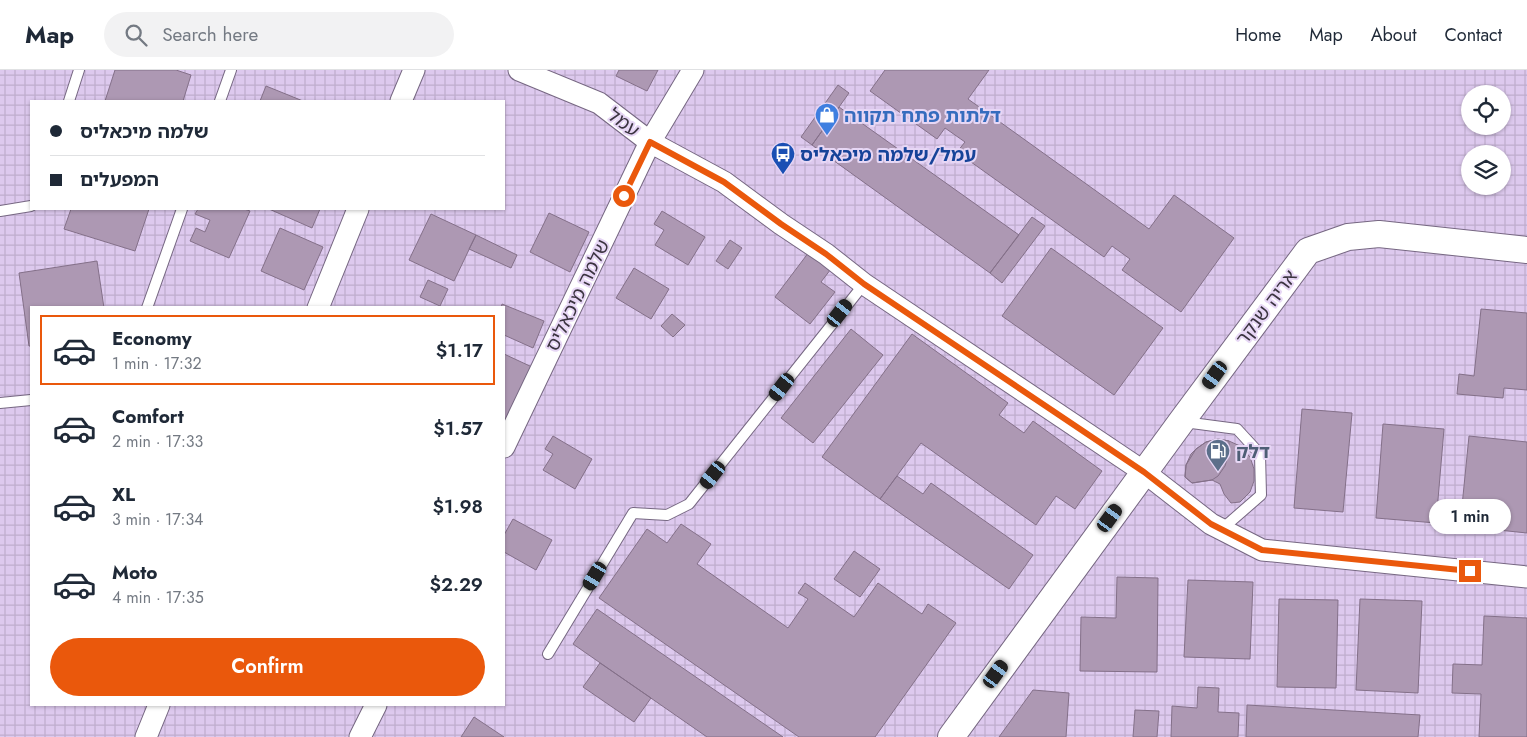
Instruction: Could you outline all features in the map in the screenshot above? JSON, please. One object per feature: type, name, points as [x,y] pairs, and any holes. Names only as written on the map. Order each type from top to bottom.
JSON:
[{"type":"street","points":[[401,100],[414,70]]},
{"type":"street","name":"עמל","points":[[519,70],[599,103],[650,142],[724,182],[826,254],[864,284],[1144,472]]},
{"type":"street","name":"שלמה מיכאליס","points":[[505,445],[650,142],[693,70]]},
{"type":"street","points":[[319,306],[358,210]]},
{"type":"street","name":"אריה שנקר","points":[[951,737],[1308,251],[1348,237],[1379,234],[1527,250]]},
{"type":"street","points":[[1144,472],[1211,524],[1262,550],[1527,577]]},
{"type":"street","points":[[146,737],[159,706]]},
{"type":"street","points":[[360,737],[376,706]]},
{"type":"lane","points":[[69,100],[78,70]]},
{"type":"lane","points":[[220,100],[231,70]]},
{"type":"lane","points":[[0,211],[30,206]]},
{"type":"lane","points":[[148,306],[182,210]]},
{"type":"lane","points":[[548,654],[633,513],[667,514],[690,504],[864,284]]},
{"type":"lane","points":[[0,404],[30,400]]},
{"type":"lane","points":[[1181,422],[1237,429],[1260,454],[1262,495],[1222,529]]},
{"type":"shaded area","points":[[0,70],[1527,70],[1527,737],[0,737]]},
{"type":"building","points":[[115,70],[176,70],[191,75],[183,100],[105,100]]},
{"type":"building","points":[[619,70],[658,70],[647,91],[616,76]]},
{"type":"building","points":[[885,70],[989,70],[968,99],[1149,229],[1174,195],[1234,238],[1181,312],[1122,270],[1130,259],[1112,246],[1104,257],[957,152],[965,142],[945,128],[937,139],[870,91]]},
{"type":"building","points":[[838,85],[849,93],[812,145],[801,137]]},
{"type":"building","points":[[266,86],[301,100],[260,100]]},
{"type":"building","points":[[839,107],[1019,235],[990,273],[812,145]]},
{"type":"building","points":[[71,210],[149,210],[135,251],[64,229]]},
{"type":"building","points":[[197,210],[250,211],[229,258],[190,241],[196,228],[205,232],[210,220],[195,214]]},
{"type":"building","points":[[271,210],[320,210],[312,228]]},
{"type":"building","points":[[662,211],[705,237],[688,265],[655,245],[664,230],[654,224]]},
{"type":"building","points":[[549,213],[589,232],[570,272],[530,252]]},
{"type":"building","points":[[431,214],[476,235],[454,281],[409,260]]},
{"type":"building","points":[[1032,217],[1045,226],[1002,283],[990,273]]},
{"type":"building","points":[[280,228],[323,247],[304,290],[261,271]]},
{"type":"building","points":[[476,235],[517,255],[511,268],[469,249]]},
{"type":"building","points":[[730,240],[742,248],[728,269],[716,261]]},
{"type":"building","points":[[812,248],[834,265],[821,282],[835,292],[810,324],[775,297]]},
{"type":"building","points":[[1051,248],[1163,328],[1114,395],[1002,316]]},
{"type":"building","points":[[97,261],[104,306],[30,306],[29,346],[19,273]]},
{"type":"building","points":[[634,268],[669,289],[651,319],[616,298]]},
{"type":"building","points":[[428,280],[448,289],[440,306],[420,297]]},
{"type":"building","points":[[502,304],[544,321],[533,348],[505,335],[505,306],[502,306]]},
{"type":"building","points":[[1481,309],[1527,313],[1527,390],[1504,388],[1503,398],[1457,394],[1459,374],[1474,376]]},
{"type":"building","points":[[672,314],[685,325],[673,337],[661,326]]},
{"type":"building","points":[[851,329],[883,355],[813,443],[781,418]]},
{"type":"building","points":[[912,334],[1008,403],[999,415],[1024,433],[1033,421],[1102,471],[1075,509],[1056,496],[1036,525],[921,443],[880,499],[822,457]]},
{"type":"building","points":[[505,354],[532,367],[505,422]]},
{"type":"building","points":[[1302,409],[1352,413],[1343,512],[1294,508]]},
{"type":"building","points":[[1383,424],[1444,429],[1436,523],[1376,518]]},
{"type":"building","points":[[553,436],[592,459],[575,489],[543,470],[553,454],[545,449]]},
{"type":"building","points":[[1469,436],[1527,442],[1527,533],[1460,526]]},
{"type":"building","points":[[1218,439],[1240,446],[1250,457],[1254,469],[1254,481],[1250,492],[1240,502],[1231,503],[1224,494],[1220,484],[1212,480],[1192,483],[1185,477],[1186,465],[1196,449],[1206,442]]},
{"type":"building","points":[[1218,439],[1229,441],[1229,452],[1225,466],[1218,476],[1212,480],[1192,483],[1185,477],[1186,465],[1191,454],[1206,442]]},
{"type":"building","points":[[897,476],[923,494],[931,483],[1033,555],[1009,589],[880,499]]},
{"type":"building","points":[[513,519],[552,540],[536,570],[505,553],[505,533]]},
{"type":"building","points":[[681,524],[711,544],[697,564],[788,628],[808,599],[798,593],[805,583],[854,617],[878,583],[922,614],[928,604],[956,623],[875,737],[799,737],[599,598],[647,529],[667,543]]},
{"type":"building","points":[[854,551],[880,569],[860,597],[834,579]]},
{"type":"building","points":[[1117,577],[1158,578],[1157,672],[1080,671],[1081,617],[1116,618]]},
{"type":"building","points":[[1188,580],[1253,582],[1250,659],[1184,657]]},
{"type":"building","points":[[1279,599],[1338,600],[1336,688],[1277,687]]},
{"type":"building","points":[[1360,599],[1422,601],[1418,693],[1356,690]]},
{"type":"building","points":[[597,609],[783,737],[707,737],[573,644]]},
{"type":"building","points":[[1484,616],[1527,618],[1527,737],[1479,737],[1481,694],[1452,693],[1453,664],[1482,665]]},
{"type":"building","points":[[600,663],[651,698],[634,722],[583,687]]},
{"type":"building","points":[[1198,687],[1219,688],[1218,712],[1239,713],[1238,737],[1171,737],[1172,706],[1197,708]]},
{"type":"building","points":[[1033,690],[1069,693],[1066,737],[999,737]]},
{"type":"building","points":[[1247,705],[1420,715],[1418,737],[1246,737]]},
{"type":"building","points":[[1135,710],[1159,711],[1157,737],[1133,737]]},
{"type":"building","points":[[474,717],[504,737],[461,737]]},
{"type":"place","name":"דלתות פתח תקווה","points":[[827,136]]},
{"type":"place","name":"עמל/שלמה מיכאליס","points":[[783,175]]},
{"type":"place","name":"דלק","points":[[1218,472]]},
{"type":"route","points":[[624,196],[650,142],[724,182],[826,254],[864,284],[1144,472],[1211,524],[1262,550],[1470,571]]}]
